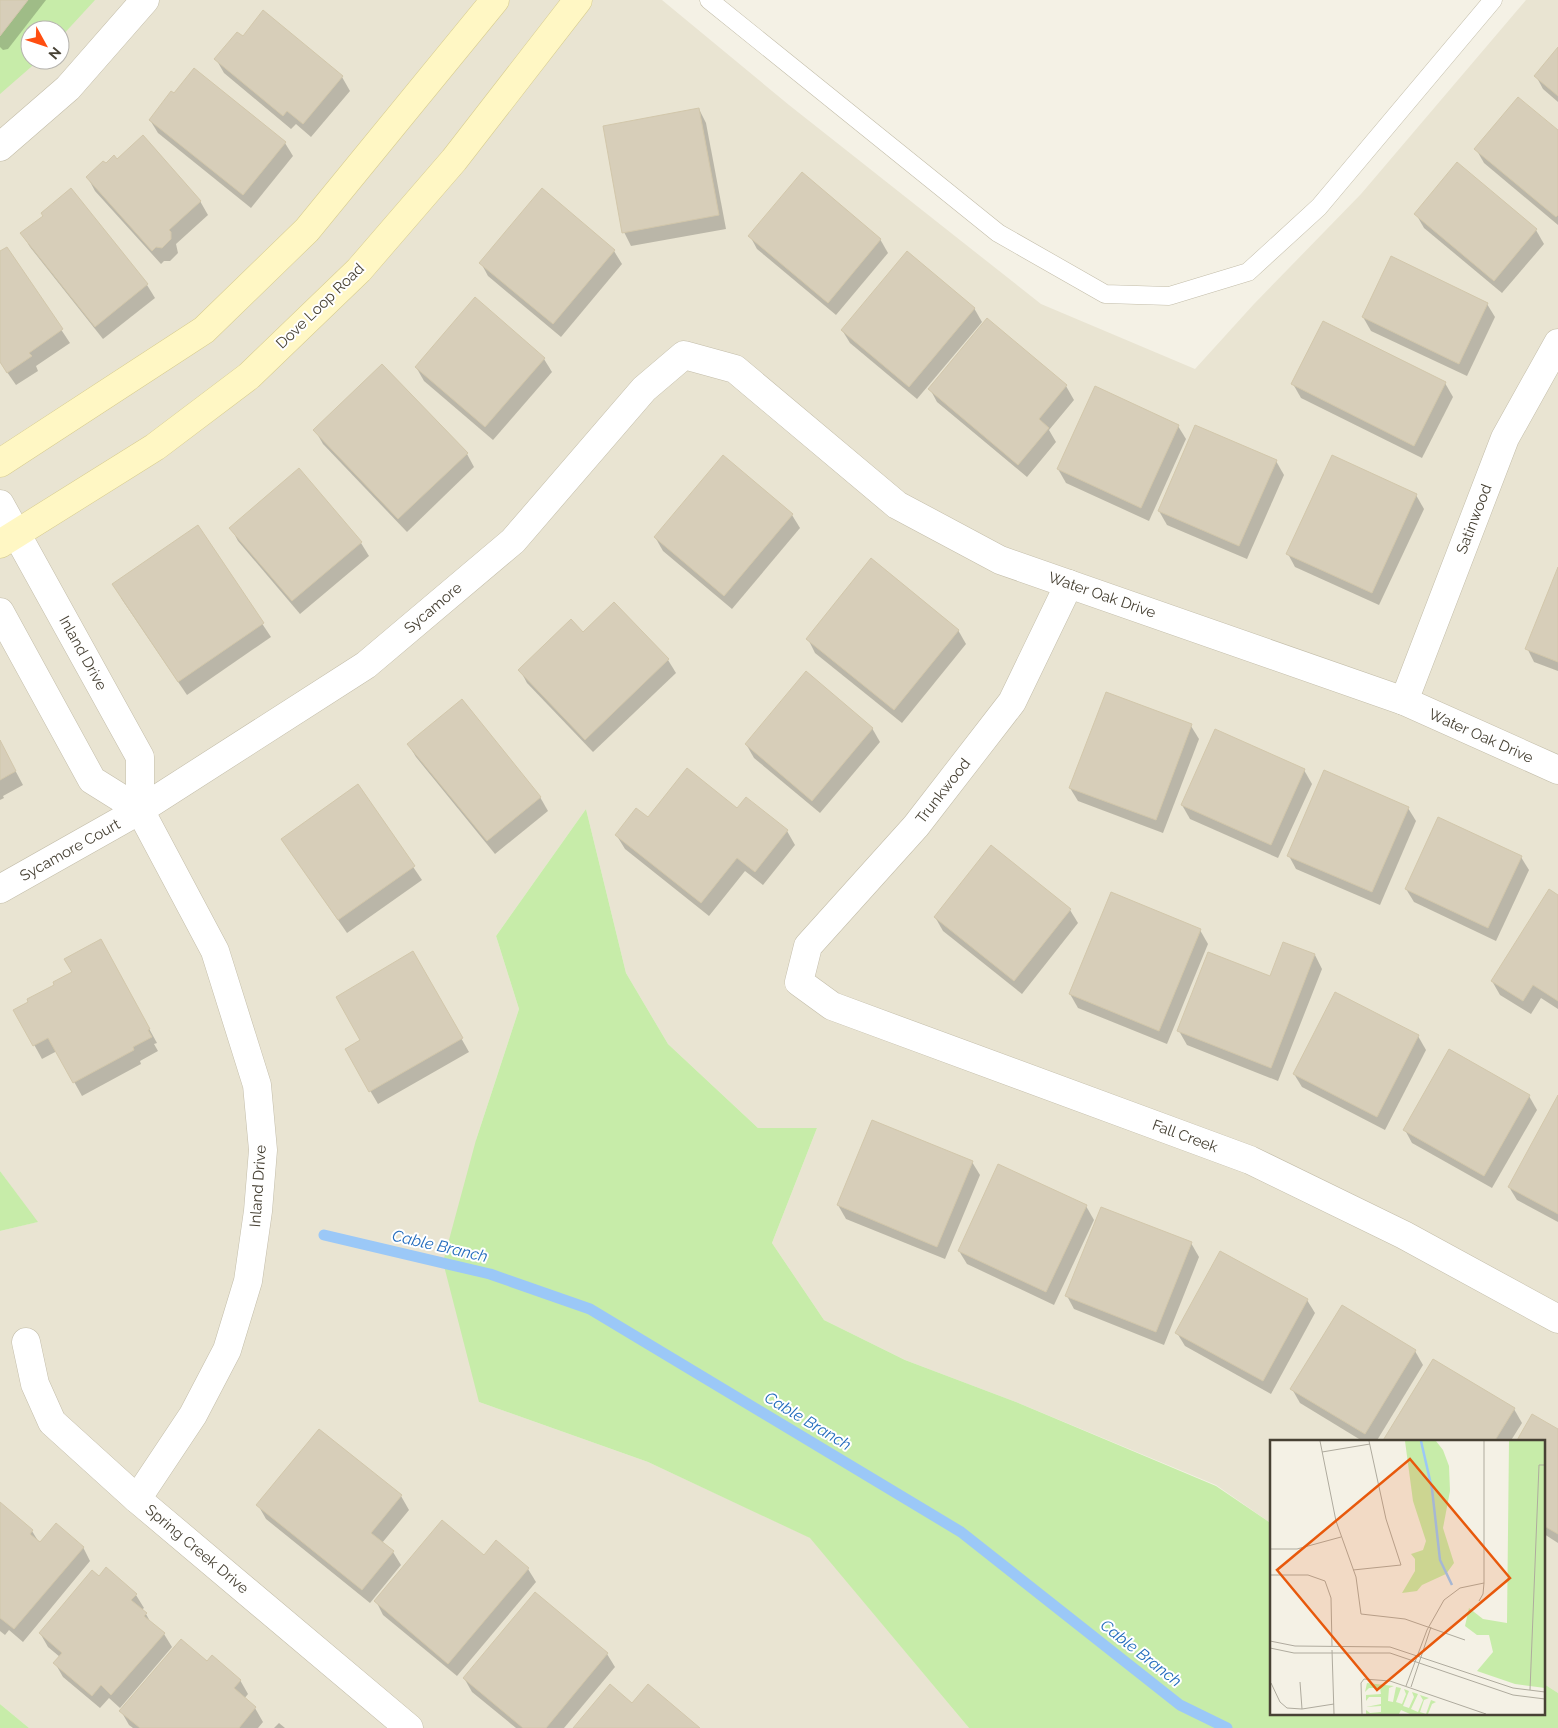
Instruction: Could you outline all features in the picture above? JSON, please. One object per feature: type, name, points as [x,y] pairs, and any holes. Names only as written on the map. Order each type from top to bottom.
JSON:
[{"type":"main road","points":[[0,463],[204,330],[307,230],[496,0]]},
{"type":"main road","name":"Dove Loop Road","points":[[9,538],[155,447],[249,376],[359,270],[454,160],[578,0]]},
{"type":"street","points":[[0,147],[68,88],[145,0]]},
{"type":"street","name":"Satinwood","points":[[1404,701],[1505,438],[1558,343]]},
{"type":"street","name":"Water Oak Drive","points":[[684,355],[735,369],[897,505],[1000,560],[1404,701],[1558,770]]},
{"type":"street","name":"Sycamore","points":[[140,810],[366,665],[513,541],[644,390],[684,355]]},
{"type":"street","name":"Inland Drive","points":[[0,504],[9,538],[140,757],[140,810],[215,951],[257,1084],[263,1150],[258,1211],[248,1281],[227,1350],[193,1415],[137,1499]]},
{"type":"street","name":"Trunkwood","points":[[799,982],[808,946],[916,826],[1012,702],[1069,584]]},
{"type":"street","name":"Inland Drive","points":[[0,612],[92,780],[140,810]]},
{"type":"street","name":"Sycamore Court","points":[[0,889],[140,810]]},
{"type":"street","name":"Fall Creek","points":[[799,982],[832,1006],[1250,1160],[1404,1235],[1558,1319]]},
{"type":"street","name":"Spring Creek Drive","points":[[26,1342],[35,1384],[52,1422],[137,1499],[409,1728]]},
{"type":"lane","points":[[709,0],[998,233],[1105,294],[1169,296],[1248,272],[1319,207],[1493,0]]},
{"type":"shaded area","points":[[0,0],[662,0],[789,105],[1041,304],[1195,369],[1254,304],[1361,194],[1526,0],[1558,0],[1558,1693],[1546,1685],[1546,1440],[1270,1440],[1270,1523],[1216,1485],[1016,1402],[905,1360],[824,1320],[772,1243],[817,1128],[758,1128],[668,1044],[626,973],[586,809],[496,936],[519,1009],[476,1140],[479,1402],[648,1462],[811,1538],[969,1728],[29,1728],[0,1704],[0,1231],[37,1222],[0,1171]]},
{"type":"green space","points":[[28,0],[95,0],[70,27],[70,20],[20,20],[20,70],[28,70],[0,94],[0,36]]},
{"type":"green space","points":[[586,809],[626,973],[668,1044],[758,1128],[817,1128],[772,1243],[824,1320],[905,1360],[1016,1402],[1216,1486],[1270,1523],[1270,1716],[1546,1716],[1546,1685],[1558,1693],[1558,1728],[969,1728],[810,1538],[648,1462],[479,1402],[443,1262],[476,1140],[519,1009],[496,936]]},
{"type":"green space","points":[[0,1171],[38,1222],[0,1231]]},
{"type":"green space","points":[[0,1704],[29,1728],[0,1728]]},
{"type":"building","points":[[0,0],[28,0],[0,36]]},
{"type":"building","points":[[263,10],[343,76],[303,124],[287,111],[283,116],[214,59],[237,32],[243,36]]},
{"type":"building","points":[[1558,47],[1558,96],[1534,76]]},
{"type":"building","points":[[194,68],[286,142],[243,195],[149,120],[171,91],[174,93]]},
{"type":"building","points":[[1518,97],[1558,130],[1558,215],[1556,217],[1474,149]]},
{"type":"building","points":[[699,108],[719,215],[622,233],[603,126]]},
{"type":"building","points":[[143,135],[201,201],[169,230],[171,232],[171,239],[162,248],[156,247],[152,251],[86,177],[103,161],[106,163],[114,155],[117,159]]},
{"type":"building","points":[[1457,162],[1537,229],[1494,281],[1414,214]]},
{"type":"building","points":[[802,172],[881,239],[828,303],[748,236]]},
{"type":"building","points":[[71,188],[148,284],[95,327],[20,233],[43,216],[41,213]]},
{"type":"building","points":[[542,188],[615,250],[553,324],[479,263]]},
{"type":"building","points":[[7,247],[63,329],[29,353],[32,356],[7,373],[0,362],[0,251]]},
{"type":"building","points":[[907,251],[975,308],[909,387],[841,330]]},
{"type":"building","points":[[1391,256],[1488,303],[1459,364],[1362,317]]},
{"type":"building","points":[[475,297],[545,358],[485,427],[415,367]]},
{"type":"building","points":[[987,318],[1067,385],[1039,419],[1049,428],[1018,465],[928,389]]},
{"type":"building","points":[[1323,321],[1446,382],[1414,446],[1291,384]]},
{"type":"building","points":[[382,364],[468,453],[398,519],[313,430]]},
{"type":"building","points":[[1095,386],[1179,425],[1141,508],[1057,469]]},
{"type":"building","points":[[1195,425],[1277,460],[1239,546],[1158,511]]},
{"type":"building","points":[[723,455],[793,514],[724,596],[654,537]]},
{"type":"building","points":[[1332,455],[1417,494],[1372,593],[1286,554]]},
{"type":"building","points":[[299,468],[362,542],[292,601],[229,528]]},
{"type":"building","points":[[198,525],[264,623],[178,682],[112,584]]},
{"type":"building","points":[[871,558],[959,630],[894,710],[806,639]]},
{"type":"building","points":[[1558,567],[1558,662],[1525,649]]},
{"type":"building","points":[[614,602],[669,659],[585,740],[518,670],[571,619],[583,632]]},
{"type":"building","points":[[806,671],[873,728],[812,801],[745,744]]},
{"type":"building","points":[[1106,692],[1192,724],[1156,820],[1069,788]]},
{"type":"building","points":[[462,699],[541,797],[487,841],[407,744]]},
{"type":"building","points":[[1215,729],[1305,769],[1271,845],[1181,805]]},
{"type":"building","points":[[0,740],[16,771],[0,780]]},
{"type":"building","points":[[687,768],[737,808],[746,797],[788,830],[755,872],[737,858],[701,903],[615,835],[636,808],[648,817]]},
{"type":"building","points":[[1324,770],[1409,807],[1372,892],[1287,856]]},
{"type":"building","points":[[358,784],[415,866],[338,920],[281,839]]},
{"type":"building","points":[[1438,817],[1522,856],[1488,928],[1405,889]]},
{"type":"building","points":[[991,845],[1071,909],[1014,981],[934,917]]},
{"type":"building","points":[[1549,889],[1558,895],[1558,1001],[1533,985],[1523,1001],[1491,981]]},
{"type":"building","points":[[1111,892],[1201,929],[1159,1031],[1069,994]]},
{"type":"building","points":[[101,939],[150,1029],[148,1030],[152,1037],[133,1047],[134,1050],[73,1083],[48,1038],[33,1046],[13,1010],[28,1002],[27,999],[54,985],[53,982],[72,972],[64,959]]},
{"type":"building","points":[[1283,942],[1315,954],[1271,1068],[1177,1031],[1208,952],[1270,976]]},
{"type":"building","points":[[413,951],[463,1038],[369,1092],[345,1049],[360,1040],[336,997]]},
{"type":"building","points":[[1335,992],[1419,1035],[1377,1117],[1293,1074]]},
{"type":"building","points":[[1449,1049],[1530,1095],[1484,1176],[1403,1130]]},
{"type":"building","points":[[1558,1095],[1558,1214],[1508,1187]]},
{"type":"building","points":[[872,1120],[973,1161],[937,1247],[837,1205]]},
{"type":"building","points":[[998,1164],[1087,1205],[1046,1292],[958,1251]]},
{"type":"building","points":[[1101,1207],[1192,1242],[1156,1332],[1065,1296]]},
{"type":"building","points":[[1220,1251],[1308,1299],[1263,1381],[1175,1333]]},
{"type":"building","points":[[1342,1305],[1416,1350],[1365,1434],[1290,1389]]},
{"type":"building","points":[[1433,1359],[1515,1408],[1495,1440],[1383,1440]]},
{"type":"building","points":[[1532,1414],[1558,1429],[1558,1534],[1546,1527],[1546,1440],[1517,1440]]},
{"type":"building","points":[[319,1429],[402,1495],[371,1533],[394,1551],[362,1590],[256,1505]]},
{"type":"building","points":[[0,1502],[33,1530],[30,1534],[40,1542],[56,1523],[84,1547],[14,1629],[0,1618]]},
{"type":"building","points":[[442,1520],[484,1555],[496,1540],[529,1568],[448,1664],[374,1601]]},
{"type":"building","points":[[106,1567],[137,1594],[131,1600],[147,1613],[144,1616],[165,1633],[111,1695],[101,1685],[92,1696],[53,1663],[62,1653],[39,1633],[92,1570],[99,1576]]},
{"type":"building","points":[[535,1592],[608,1653],[546,1728],[523,1728],[463,1678]]},
{"type":"building","points":[[181,1639],[207,1661],[212,1655],[241,1680],[234,1688],[256,1707],[239,1728],[140,1728],[119,1711]]},
{"type":"building","points":[[610,1684],[632,1703],[648,1684],[700,1728],[573,1728]]},
{"type":"waterway","name":"Cable Branch","points":[[324,1235],[490,1274],[590,1309],[961,1532],[1180,1705],[1227,1728]]}]
